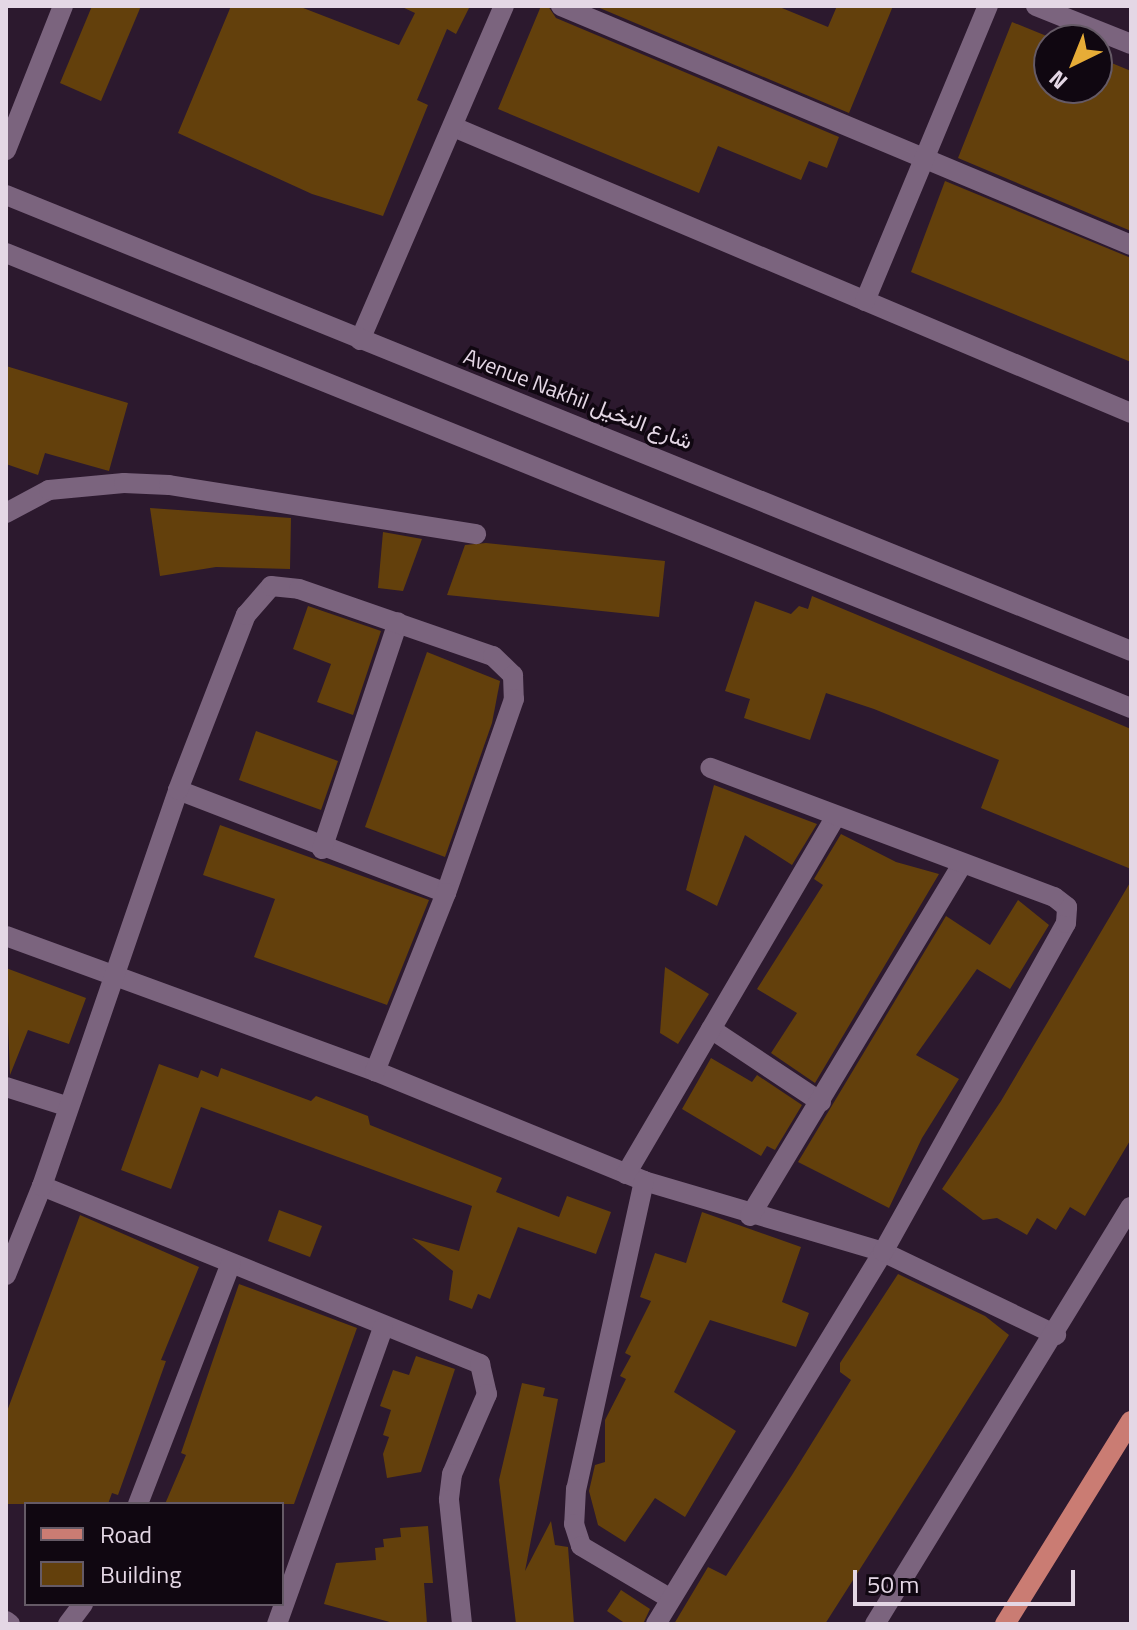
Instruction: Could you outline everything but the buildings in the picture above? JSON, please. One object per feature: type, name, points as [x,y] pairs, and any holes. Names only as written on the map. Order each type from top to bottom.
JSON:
[{"type":"main road","points":[[1005,1624],[1131,1421]]},
{"type":"street","points":[[6,150],[63,6]]},
{"type":"street","points":[[360,340],[456,128],[504,6]]},
{"type":"street","points":[[561,6],[1131,245]]},
{"type":"street","points":[[865,301],[922,156],[988,6]]},
{"type":"street","points":[[1036,6],[1131,44]]},
{"type":"street","points":[[456,128],[1131,413]]},
{"type":"street","name":"Avenue Nakhil شارع النخيل","points":[[6,195],[360,340],[723,481],[1131,651]]},
{"type":"street","points":[[6,253],[1131,708]]},
{"type":"street","points":[[6,513],[49,490],[124,483],[169,485],[476,534]]},
{"type":"street","points":[[6,1275],[42,1186],[66,1106],[115,976],[178,790],[246,615],[260,595],[271,586],[299,589],[493,656],[513,675],[514,699],[446,893],[375,1071]]},
{"type":"street","points":[[322,849],[398,622]]},
{"type":"street","points":[[656,1624],[883,1252],[1066,923],[1067,907],[1054,897],[835,818],[710,768]]},
{"type":"street","points":[[178,790],[322,849],[446,893]]},
{"type":"street","points":[[671,1599],[581,1546],[574,1524],[576,1489],[635,1177],[711,1029],[835,818]]},
{"type":"street","points":[[750,1216],[962,865]]},
{"type":"street","points":[[6,936],[375,1071],[635,1177],[750,1216],[883,1252],[1056,1335]]},
{"type":"street","points":[[711,1029],[821,1102]]},
{"type":"street","points":[[6,1087],[66,1106]]},
{"type":"street","points":[[42,1186],[383,1328],[472,1358],[485,1374],[487,1394],[452,1474],[449,1500],[462,1624]]},
{"type":"street","points":[[875,1624],[1056,1335],[1131,1207]]},
{"type":"street","points":[[139,1502],[231,1263]]},
{"type":"street","points":[[284,1604],[383,1328]]},
{"type":"street","points":[[68,1624],[82,1606]]}]
